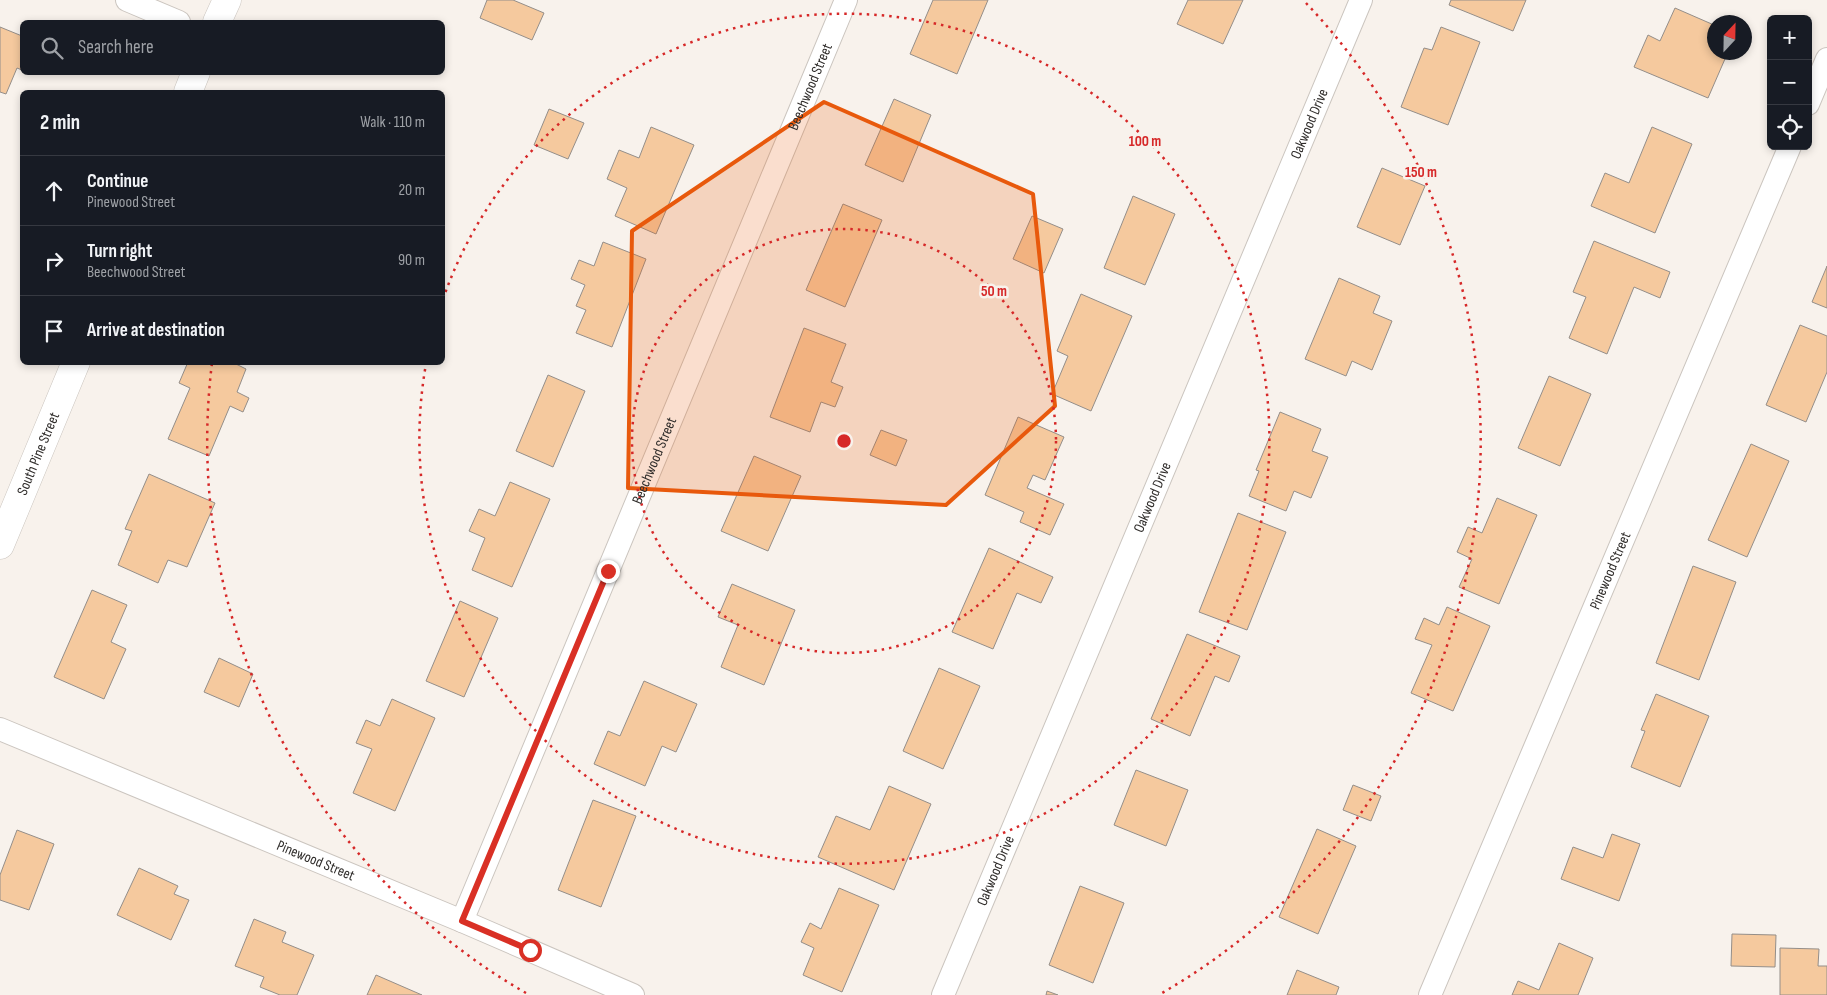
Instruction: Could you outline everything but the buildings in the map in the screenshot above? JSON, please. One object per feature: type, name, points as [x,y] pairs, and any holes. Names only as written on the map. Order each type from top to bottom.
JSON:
[{"type":"main road","points":[[218,20],[227,0]]},
{"type":"main road","points":[[189,90],[195,75]]},
{"type":"main road","name":"South Pine Street","points":[[0,545],[75,365]]},
{"type":"street","points":[[127,0],[174,20]]},
{"type":"street","name":"Beechwood Street","points":[[462,921],[846,0]]},
{"type":"street","name":"Oakwood Drive","points":[[943,995],[1361,0]]},
{"type":"street","points":[[1812,95],[1827,60]]},
{"type":"street","name":"Pinewood Street","points":[[1430,995],[1788,150]]},
{"type":"street","name":"Pinewood Street","points":[[0,729],[462,921],[633,995]]},
{"type":"highlighted area","points":[[824,102],[1033,194],[1055,406],[946,505],[628,488],[632,231]]},
{"type":"route","points":[[530,950],[462,921],[608,571]]}]
